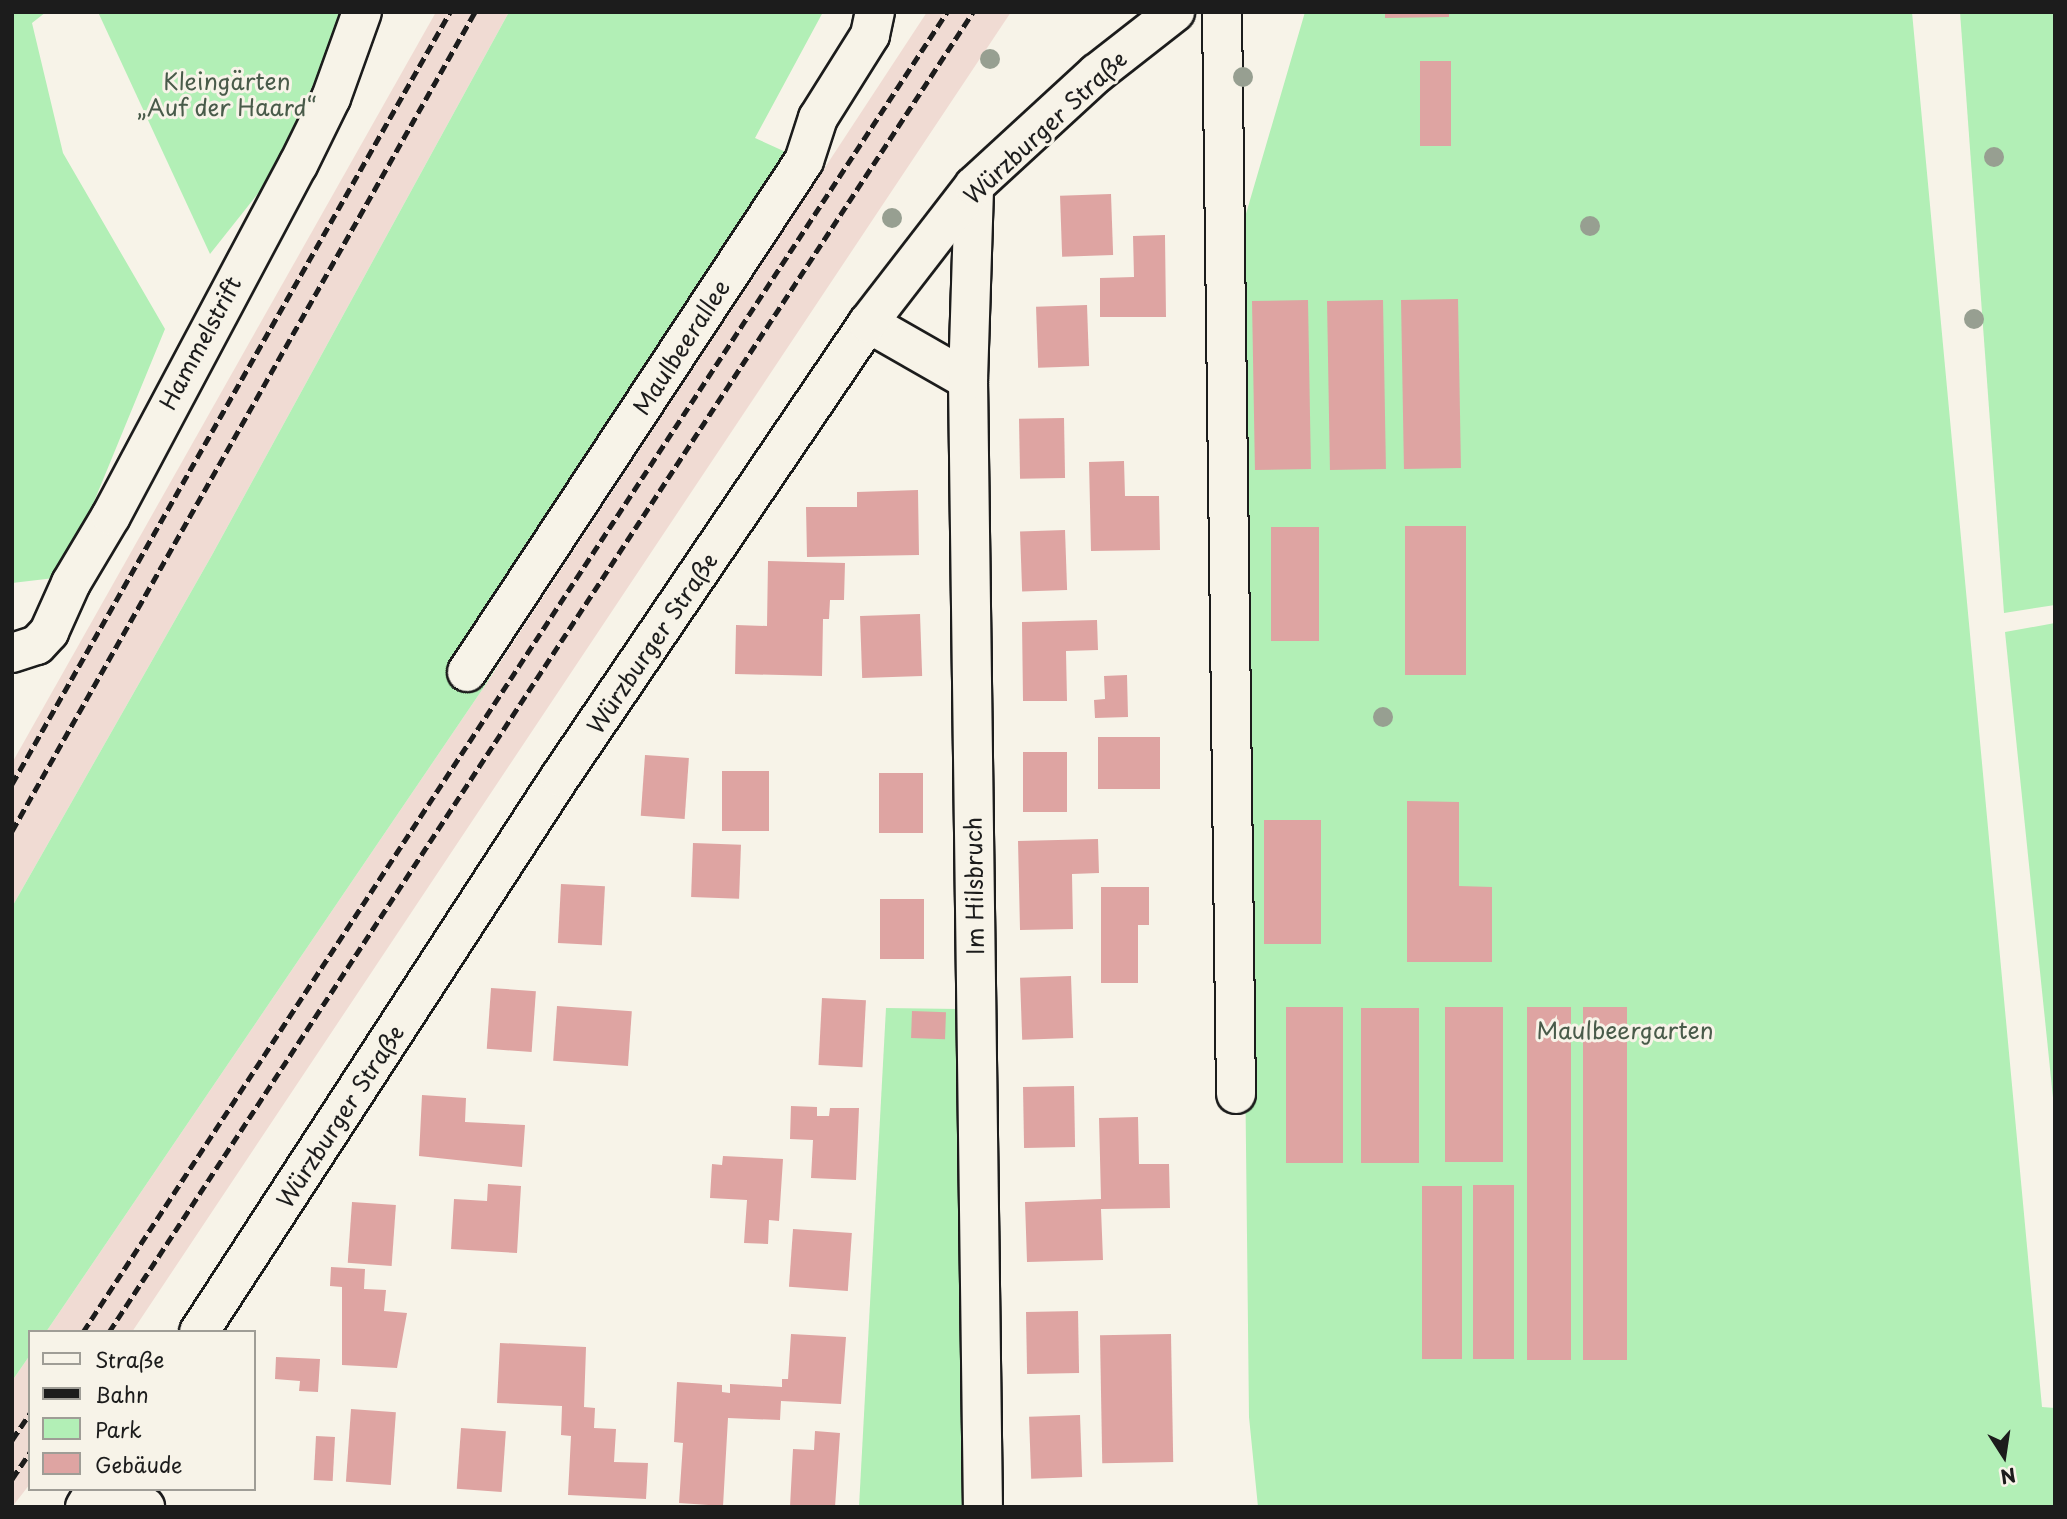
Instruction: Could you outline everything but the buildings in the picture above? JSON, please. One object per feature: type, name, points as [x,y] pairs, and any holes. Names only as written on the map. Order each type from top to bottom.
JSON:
[{"type":"street","name":"Hammelstrift","points":[[12,653],[37,645],[49,632],[71,583],[111,516],[298,165],[331,98],[362,12]]},
{"type":"street","name":"Maulbeerallee","points":[[467,671],[804,161],[818,118],[870,35],[874,12]]},
{"type":"street","name":"Würzburger Straße","points":[[200,1330],[560,777],[869,323],[974,186],[1097,73],[1175,12]]},
{"type":"street","points":[[1222,12],[1236,1094]]},
{"type":"street","name":"Im Hilsbruch","points":[[974,186],[968,380],[983,1507]]},
{"type":"street","points":[[869,323],[968,380]]},
{"type":"street","points":[[85,1507],[95,1491]]},
{"type":"street","points":[[117,1491],[145,1507]]},
{"type":"shaded area","points":[[436,12],[509,12],[212,555],[12,907],[12,763]]},
{"type":"shaded area","points":[[927,12],[1011,12],[133,1330],[47,1330],[486,684]]},
{"type":"shaded area","points":[[28,1358],[28,1487],[12,1507],[12,1381]]},
{"type":"green space","points":[[12,12],[46,12],[32,23],[63,153],[165,329],[63,577],[12,583]]},
{"type":"green space","name":"Kleingärten „Auf der Haard“","points":[[98,12],[341,12],[315,101],[286,158],[210,254]]},
{"type":"green space","points":[[509,12],[823,12],[755,138],[810,163],[486,684],[47,1330],[28,1330],[28,1358],[12,1381],[12,907],[212,555]]},
{"type":"green space","name":"Maulbeergarten","points":[[1305,12],[1912,12],[2042,1407],[2055,1408],[2055,1507],[1258,1507],[1249,1417],[1236,248]]},
{"type":"green space","points":[[1960,12],[2055,12],[2055,605],[2004,613]]},
{"type":"green space","points":[[2055,623],[2055,1117],[2005,632]]},
{"type":"green space","points":[[886,1008],[959,1009],[963,1507],[859,1507]]},
{"type":"railway","points":[[12,784],[450,12]]},
{"type":"railway","points":[[12,831],[475,12]]},
{"type":"railway","points":[[84,1330],[947,12]]},
{"type":"railway","points":[[110,1330],[973,12]]},
{"type":"railway","points":[[12,1440],[28,1416]]},
{"type":"railway","points":[[12,1479],[28,1455]]}]
